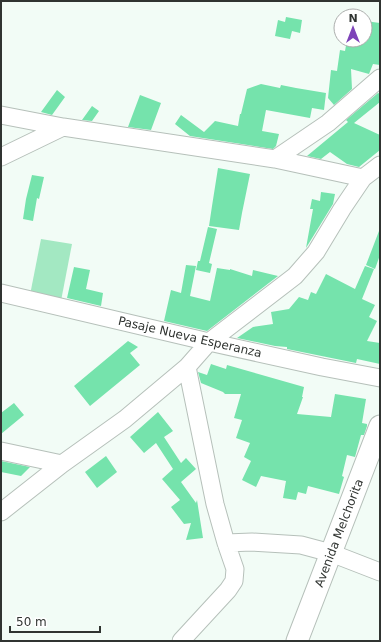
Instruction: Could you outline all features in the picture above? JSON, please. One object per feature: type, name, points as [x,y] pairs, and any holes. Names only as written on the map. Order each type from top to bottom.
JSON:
[{"type":"main road","name":"Avenida Melchorita","points":[[297,641],[380,426]]},
{"type":"street","points":[[275,159],[328,123],[380,78]]},
{"type":"street","points":[[1,115],[62,127],[275,159],[363,178]]},
{"type":"street","points":[[1,157],[62,127]]},
{"type":"street","points":[[1,512],[62,464],[126,419],[188,367],[209,342],[295,276],[316,252],[363,178],[380,165]]},
{"type":"street","name":"Pasaje Nueva Esperanza","points":[[1,293],[209,342],[380,378]]},
{"type":"street","points":[[181,641],[228,590],[234,581],[235,569],[215,504],[188,367]]},
{"type":"street","points":[[1,451],[62,464]]},
{"type":"street","points":[[226,543],[252,542],[301,545],[331,553],[380,572]]},
{"type":"green space","points":[[41,239],[72,244],[60,306],[29,300]]},
{"type":"building","points":[[286,17],[302,20],[300,33],[292,31],[290,39],[275,36],[278,20],[285,22]]},
{"type":"building","points":[[373,22],[380,23],[380,65],[373,64],[369,74],[351,69],[352,89],[334,105],[328,98],[331,70],[337,71],[340,50],[345,51],[346,48],[373,48]]},
{"type":"building","points":[[261,84],[280,88],[281,85],[326,93],[324,110],[312,108],[310,118],[266,110],[262,131],[279,134],[276,146],[273,149],[190,136],[175,124],[181,115],[204,132],[215,121],[238,126],[247,89]]},
{"type":"building","points":[[57,90],[65,97],[52,115],[41,112]]},
{"type":"building","points":[[378,93],[380,94],[380,102],[354,123],[380,135],[380,150],[359,167],[347,164],[330,152],[321,159],[307,156],[348,122],[346,120]]},
{"type":"building","points":[[140,95],[161,103],[151,130],[128,127]]},
{"type":"building","points":[[92,106],[99,111],[92,121],[82,120]]},
{"type":"building","points":[[218,168],[250,174],[239,230],[209,226]]},
{"type":"building","points":[[32,175],[44,177],[39,199],[37,198],[33,221],[23,219]]},
{"type":"building","points":[[321,192],[335,194],[333,204],[306,248],[313,209],[310,209],[312,199],[320,201]]},
{"type":"building","points":[[208,227],[217,229],[209,263],[212,264],[210,273],[196,270],[198,261],[200,261]]},
{"type":"building","points":[[379,231],[380,255],[375,269],[366,265]]},
{"type":"building","points":[[186,265],[196,266],[190,296],[210,301],[217,268],[230,269],[252,276],[253,270],[278,276],[207,331],[164,321],[171,290],[181,293]]},
{"type":"building","points":[[365,266],[374,269],[362,299],[375,305],[369,317],[377,321],[367,341],[380,343],[380,364],[357,359],[356,363],[287,349],[287,347],[237,338],[253,327],[273,324],[271,312],[289,309],[299,297],[308,300],[311,292],[316,294],[326,274],[355,289]]},
{"type":"building","points":[[74,267],[90,270],[86,289],[103,293],[101,306],[67,298]]},
{"type":"building","points":[[128,341],[138,347],[130,353],[140,365],[90,406],[74,386]]},
{"type":"building","points":[[211,364],[226,369],[227,365],[304,387],[303,397],[297,414],[331,417],[335,394],[366,399],[362,423],[367,424],[367,426],[364,435],[361,435],[355,457],[347,455],[342,476],[344,477],[339,494],[308,486],[306,494],[298,492],[296,500],[283,498],[286,481],[261,476],[256,487],[242,480],[251,461],[244,457],[250,443],[236,438],[242,420],[234,418],[241,394],[225,394],[201,383],[198,372],[207,375]]},
{"type":"building","points":[[14,403],[24,415],[1,434],[1,413]]},
{"type":"building","points":[[158,412],[173,431],[164,437],[181,463],[186,458],[196,469],[181,482],[196,503],[197,500],[203,538],[186,540],[191,523],[184,524],[171,507],[180,500],[162,479],[173,469],[156,443],[144,453],[130,437]]},
{"type":"building","points":[[106,456],[117,472],[97,488],[85,472]]},
{"type":"building","points":[[1,461],[30,467],[21,476],[1,472]]}]
